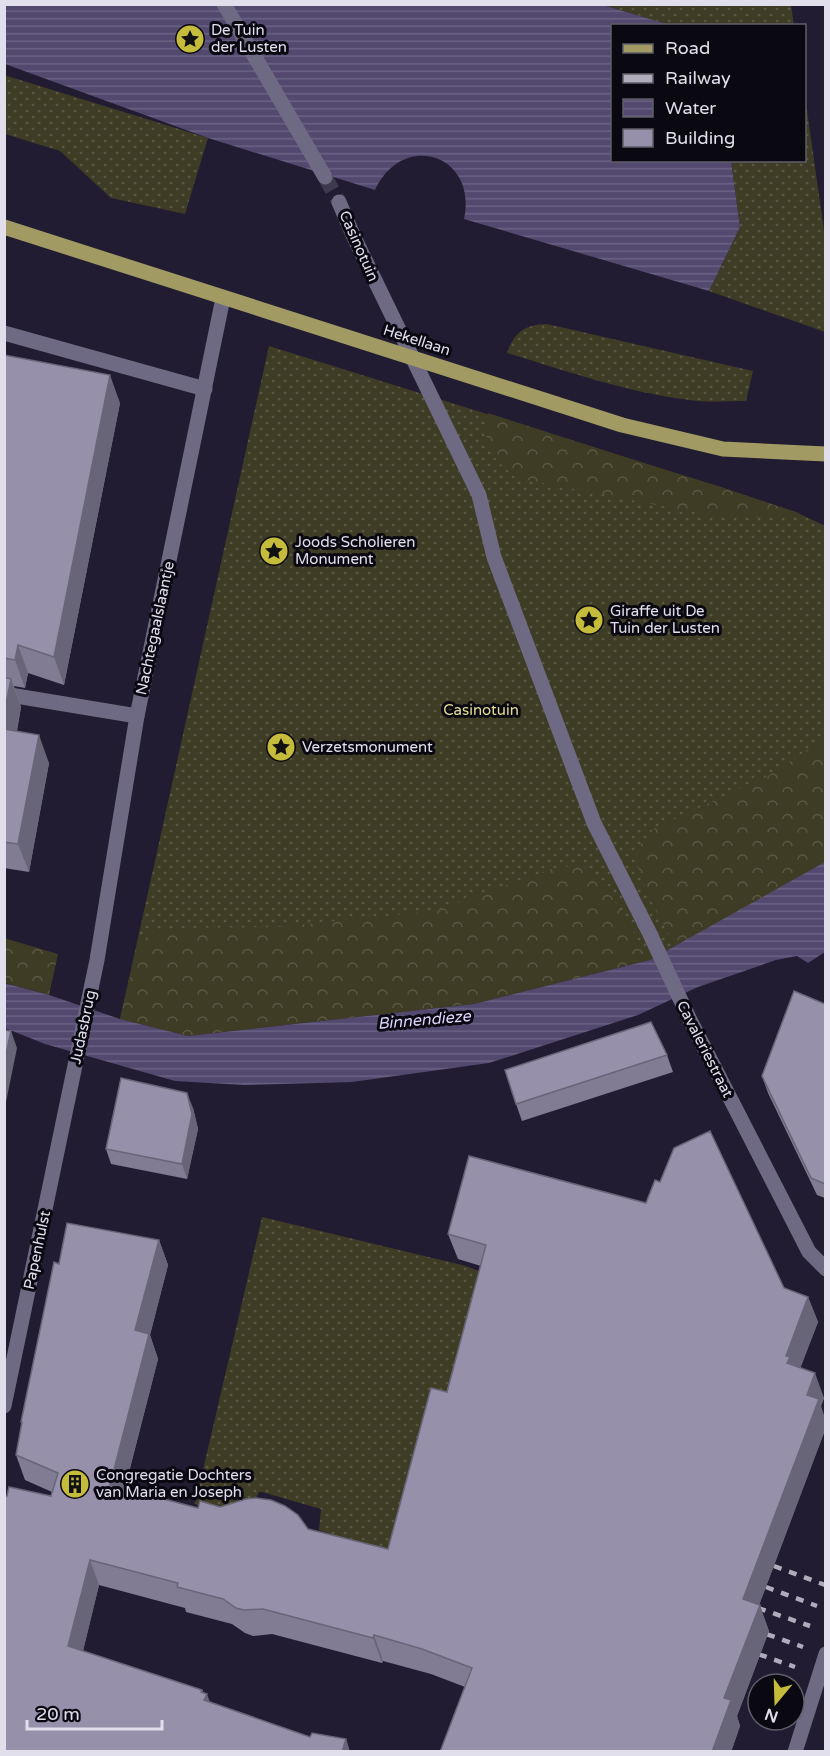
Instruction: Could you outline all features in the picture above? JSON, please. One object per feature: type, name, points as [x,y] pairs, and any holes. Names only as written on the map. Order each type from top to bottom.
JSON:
[{"type":"main road","name":"Hekellaan","points":[[4,227],[622,425],[723,449],[825,454]]},
{"type":"street","points":[[224,4],[325,177]]},
{"type":"street","name":"Casinotuin","points":[[339,202],[478,495],[494,557],[594,823]]},
{"type":"street","name":"Nachtegaalslaantje","points":[[97,960],[137,716],[223,298]]},
{"type":"street","points":[[4,333],[205,389]]},
{"type":"street","points":[[4,694],[137,716]]},
{"type":"street","name":"Cavaleriestraat","points":[[594,823],[689,1018],[809,1252],[825,1269]]},
{"type":"street","name":"Judasbrug","points":[[69,1095],[97,960]]},
{"type":"street","name":"Papenhulst","points":[[4,1406],[69,1095]]},
{"type":"street","points":[[795,1752],[825,1654]]},
{"type":"green space","points":[[603,5],[791,5],[794,24],[667,24]]},
{"type":"green space","points":[[4,75],[208,138],[185,214],[111,198],[60,151],[5,134]]},
{"type":"green space","points":[[806,103],[825,238],[825,332],[709,291],[740,227],[731,162],[806,162]]},
{"type":"green space","points":[[547,324],[753,371],[746,401],[711,402],[667,397],[598,381],[507,353],[517,334],[533,326]]},
{"type":"green space","name":"Casinotuin","points":[[269,346],[721,487],[798,513],[825,526],[825,862],[650,960],[120,1019]]},
{"type":"green space","points":[[488,413],[799,513],[773,518],[709,515],[516,478],[490,450],[486,435]]},
{"type":"green space","points":[[825,738],[825,862],[676,947],[644,886],[637,861],[638,851],[643,841],[655,828],[768,776]]},
{"type":"green space","points":[[586,866],[605,885],[650,960],[474,1004],[188,1036],[120,1019],[137,946],[154,931],[180,928],[276,927],[435,911],[557,867]]},
{"type":"green space","points":[[4,938],[58,954],[49,995],[5,983]]},
{"type":"green space","points":[[262,1217],[466,1266],[486,1274],[453,1401],[388,1554],[319,1530],[321,1509],[262,1492],[259,1492],[244,1522],[195,1504]]},
{"type":"water","points":[[4,5],[603,5],[667,24],[611,24],[611,162],[731,162],[740,227],[709,291],[464,219],[465,197],[460,179],[449,166],[435,158],[419,156],[403,160],[387,171],[375,190],[208,138],[5,64]]},
{"type":"water","name":"Binnendieze","points":[[825,862],[825,952],[808,963],[797,956],[776,960],[698,987],[638,1015],[489,1063],[352,1082],[244,1085],[175,1081],[45,1044],[5,1028],[4,983],[49,995],[120,1019],[188,1036],[474,1004],[650,960]]},
{"type":"building","points":[[4,355],[110,375],[54,657],[18,645],[15,660],[4,658]]},
{"type":"building","points":[[4,677],[11,679],[4,713]]},
{"type":"building","points":[[4,729],[39,735],[18,844],[4,842]]},
{"type":"building","points":[[794,991],[825,1004],[825,1184],[811,1178],[762,1076]]},
{"type":"building","points":[[651,1022],[667,1055],[516,1104],[505,1070]]},
{"type":"building","points":[[4,1030],[11,1031],[4,1063]]},
{"type":"building","points":[[121,1078],[187,1093],[192,1114],[182,1164],[106,1149]]},
{"type":"building","points":[[710,1131],[784,1288],[808,1297],[786,1356],[790,1357],[787,1363],[815,1373],[807,1395],[819,1399],[743,1599],[760,1605],[724,1698],[731,1700],[712,1752],[440,1752],[472,1668],[422,1649],[374,1635],[373,1638],[263,1609],[236,1608],[223,1599],[177,1587],[178,1583],[90,1560],[68,1646],[202,1690],[201,1692],[207,1694],[204,1700],[310,1737],[312,1733],[346,1739],[342,1752],[4,1752],[4,1501],[9,1487],[51,1496],[58,1473],[16,1455],[54,1262],[59,1264],[67,1223],[159,1240],[135,1330],[149,1334],[110,1485],[198,1508],[200,1501],[220,1507],[246,1499],[271,1500],[298,1515],[308,1529],[388,1549],[431,1388],[447,1392],[486,1245],[448,1234],[469,1156],[646,1203],[655,1180],[660,1182],[674,1148]]},
{"type":"tunnel","points":[[325,177],[339,202]]},
{"type":"railway","points":[[774,1566],[825,1585]]},
{"type":"railway","points":[[766,1587],[817,1606]]},
{"type":"railway","points":[[758,1608],[810,1626]]},
{"type":"railway","points":[[752,1629],[803,1647]]},
{"type":"railway","points":[[744,1649],[795,1667]]},
{"type":"place","name":"De Tuin der Lusten","points":[[190,39]]},
{"type":"place","name":"Joods Scholieren Monument","points":[[274,551]]},
{"type":"place","name":"Giraffe uit De Tuin der Lusten","points":[[589,620]]},
{"type":"place","name":"Verzetsmonument","points":[[281,747]]},
{"type":"place","name":"Congregatie Dochters van Maria en Joseph","points":[[75,1484]]}]
